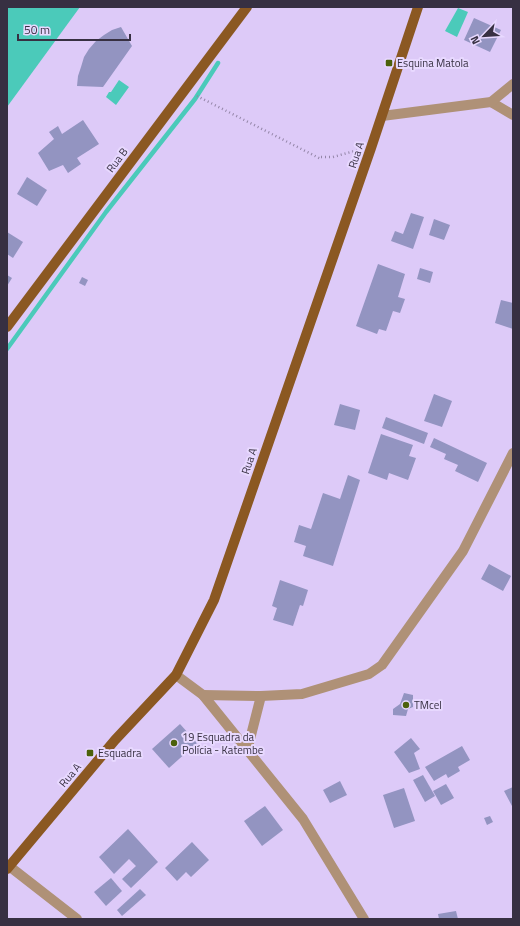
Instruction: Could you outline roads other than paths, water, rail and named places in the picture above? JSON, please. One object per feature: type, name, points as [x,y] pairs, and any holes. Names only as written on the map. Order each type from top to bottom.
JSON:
[{"type":"main road","name":"Rua B","points":[[7,327],[247,7]]},
{"type":"main road","name":"Rua A","points":[[8,867],[115,740],[176,675],[214,600],[371,148],[418,7]]},
{"type":"street","points":[[382,116],[491,102],[513,84]]},
{"type":"street","points":[[491,102],[513,115]]},
{"type":"street","points":[[203,695],[261,696],[302,694],[369,674],[382,665],[463,551],[513,453]]},
{"type":"street","points":[[176,675],[203,695],[303,819],[364,919]]},
{"type":"street","points":[[247,751],[261,696]]},
{"type":"street","points":[[8,867],[77,919]]},
{"type":"waterway","points":[[7,349],[106,212],[195,99],[218,63]]},
{"type":"place","name":"Esquina Matola","points":[[389,63]]},
{"type":"place","name":"TMcel","points":[[406,705]]},
{"type":"place","name":"19 Esquadra da Polícia - Katembe","points":[[174,743]]},
{"type":"place","name":"Esquadra","points":[[90,753]]}]
